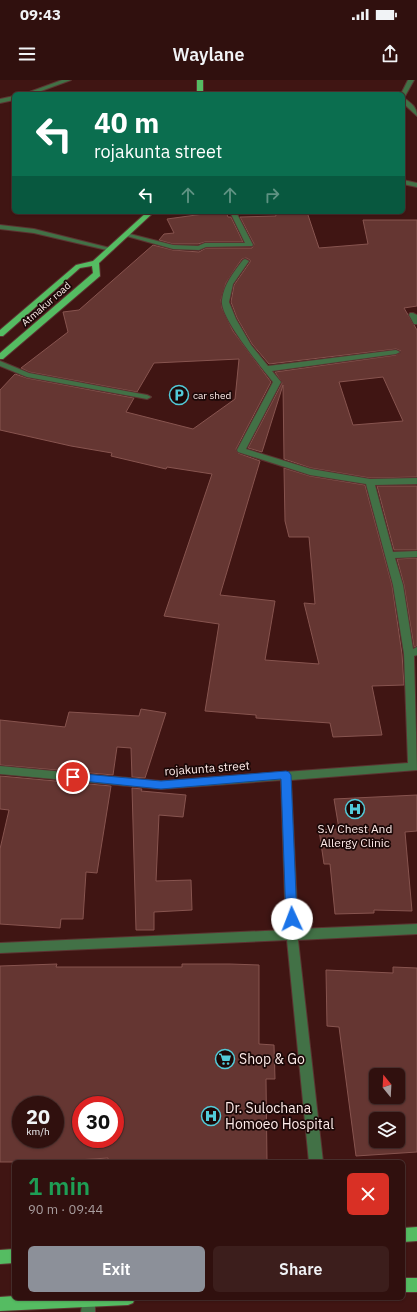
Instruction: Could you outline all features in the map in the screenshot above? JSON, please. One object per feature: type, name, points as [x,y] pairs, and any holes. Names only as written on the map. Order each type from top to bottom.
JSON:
[{"type":"main road","points":[[200,80],[200,92]]},
{"type":"main road","points":[[0,334],[78,266],[95,263],[149,214]]},
{"type":"main road","name":"Atmakur road","points":[[0,357],[97,274],[95,263]]},
{"type":"main road","points":[[405,1235],[417,1234]]},
{"type":"main road","points":[[0,1257],[12,1256]]},
{"type":"main road","points":[[405,1285],[417,1285]]},
{"type":"main road","points":[[0,1304],[89,1306],[118,1300]]},
{"type":"street","points":[[33,92],[68,80]]},
{"type":"street","points":[[405,93],[411,80]]},
{"type":"street","points":[[0,101],[12,98]]},
{"type":"street","points":[[405,102],[411,106],[417,114]]},
{"type":"street","points":[[405,182],[417,185]]},
{"type":"street","points":[[126,235],[173,247],[199,248],[205,245],[222,244],[250,245],[234,214]]},
{"type":"street","points":[[0,227],[34,231],[111,249]]},
{"type":"street","points":[[245,261],[229,284],[225,302],[232,319],[248,346],[277,382],[242,450],[310,472],[370,482],[417,480]]},
{"type":"street","points":[[412,315],[417,322]]},
{"type":"street","points":[[266,369],[396,352]]},
{"type":"street","points":[[0,363],[27,375],[147,397]]},
{"type":"street","points":[[370,482],[398,585],[413,652],[415,766]]},
{"type":"street","points":[[390,555],[417,554]]},
{"type":"street","name":"rojakunta street","points":[[0,770],[161,785],[415,766]]},
{"type":"street","points":[[286,775],[292,935],[316,1160]]},
{"type":"street","points":[[0,948],[417,929]]},
{"type":"building","points":[[203,214],[227,214],[228,217],[231,217],[243,242],[173,244],[159,240],[164,234],[174,233],[167,219]]},
{"type":"building","points":[[276,214],[308,214],[319,248],[368,244],[363,220],[417,220],[417,306],[404,308],[417,330],[417,477],[370,478],[311,468],[284,459],[283,385],[262,452],[248,448],[282,383],[275,372],[396,355],[401,351],[396,349],[269,364],[252,344],[237,318],[231,302],[234,285],[250,260],[246,258],[242,259],[226,283],[221,300],[222,308],[233,331],[271,382],[236,449],[238,453],[260,461],[220,595],[275,601],[265,660],[319,664],[304,603],[315,604],[309,537],[289,537],[285,521],[284,468],[310,476],[365,485],[392,585],[402,654],[404,685],[372,686],[382,735],[333,737],[330,723],[256,718],[256,715],[205,711],[219,624],[164,616],[212,474],[167,467],[166,469],[111,456],[112,453],[71,446],[0,430],[0,390],[15,374],[27,378],[134,398],[126,412],[193,429],[235,399],[239,359],[154,363],[137,392],[29,372],[21,368],[68,332],[63,312],[79,310],[153,245],[173,250],[199,252],[206,248],[252,248],[254,244],[240,217],[276,216]],"holes":[[[383,377],[403,421],[353,425],[339,382]]]},
{"type":"building","points":[[377,486],[417,486],[417,550],[394,550]]},
{"type":"building","points":[[417,558],[417,646],[414,647],[404,585],[397,559]]},
{"type":"building","points":[[141,709],[166,713],[145,778],[132,777],[131,748],[117,747],[113,775],[0,765],[0,720],[65,727],[69,712],[139,716]]},
{"type":"building","points":[[0,776],[111,786],[97,873],[86,872],[83,919],[61,919],[60,928],[0,924],[0,849],[9,810],[0,809]]},
{"type":"building","points":[[132,788],[142,789],[141,791],[186,795],[183,817],[159,815],[156,881],[191,880],[192,910],[154,912],[154,930],[136,930]]},
{"type":"building","points":[[417,795],[417,831],[405,832],[412,911],[374,910],[374,913],[335,914],[330,864],[324,864],[319,830],[339,829],[334,799]]},
{"type":"building","points":[[57,964],[56,967],[182,967],[182,964],[259,965],[259,1044],[274,1045],[275,1079],[266,1079],[267,1160],[108,1160],[108,1158],[77,1160],[12,1160],[12,1162],[0,1162],[0,966]]},
{"type":"building","points":[[393,967],[417,968],[417,1152],[356,1156],[339,1027],[327,1026],[326,970],[393,973]]},
{"type":"place","name":"car shed","points":[[179,395]]},
{"type":"place","name":"S.V Chest And Allergy Clinic","points":[[355,809]]},
{"type":"place","name":"Shop & Go","points":[[225,1059]]},
{"type":"place","name":"Dr. Sulochana Homoeo Hospital","points":[[211,1116]]},
{"type":"route","points":[[73,777],[161,785],[286,775],[292,919]]}]
